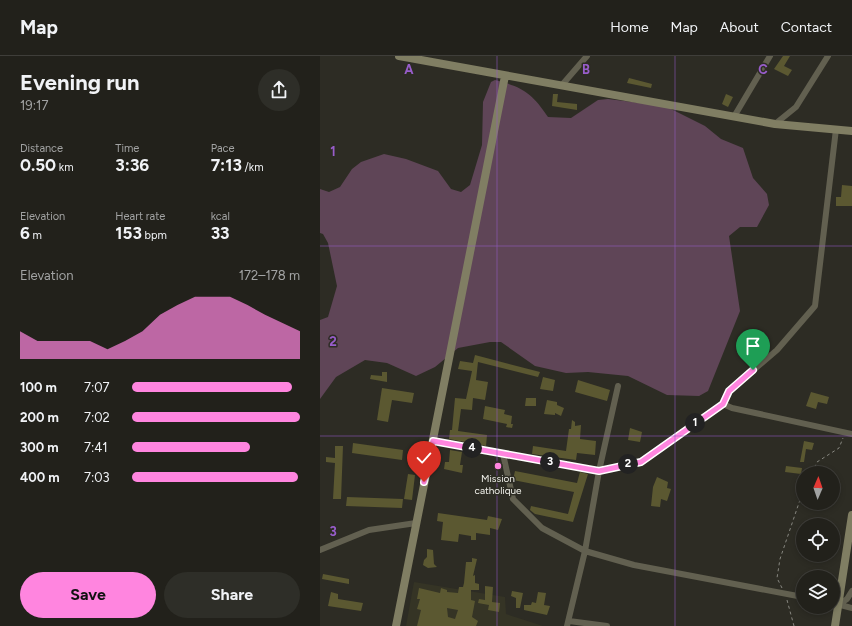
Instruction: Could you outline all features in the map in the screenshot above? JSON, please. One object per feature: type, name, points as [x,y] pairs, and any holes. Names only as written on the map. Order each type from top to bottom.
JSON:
[{"type":"street","points":[[404,56],[504,76],[735,115],[775,124],[852,131]]},
{"type":"street","points":[[562,86],[587,56]]},
{"type":"street","points":[[735,115],[770,56]]},
{"type":"street","points":[[775,124],[796,107],[828,56]]},
{"type":"street","points":[[396,626],[504,76]]},
{"type":"street","points":[[433,441],[599,471],[641,462],[723,404],[729,391],[777,350],[815,306],[836,129]]},
{"type":"street","points":[[607,626],[568,624],[585,551],[599,471],[618,386]]},
{"type":"street","points":[[723,404],[732,408],[849,433]]},
{"type":"street","points":[[502,454],[513,499],[542,528],[585,551],[634,565],[796,595]]},
{"type":"street","points":[[840,582],[852,515]]},
{"type":"street","points":[[320,550],[369,530],[416,523]]},
{"type":"street","points":[[840,602],[847,599],[852,591]]},
{"type":"street","points":[[840,605],[852,608]]},
{"type":"street","points":[[835,626],[836,614]]},
{"type":"path","points":[[815,466],[817,462],[839,448],[849,433]]},
{"type":"path","points":[[794,626],[785,593],[777,578],[780,559],[797,510]]},
{"type":"shaded area","points":[[495,80],[513,85],[526,92],[537,102],[548,117],[571,118],[598,100],[608,99],[665,106],[705,126],[721,139],[743,148],[753,178],[767,194],[769,205],[757,227],[740,227],[729,236],[740,311],[708,391],[699,396],[667,395],[628,376],[588,372],[566,373],[535,366],[501,342],[490,342],[458,348],[435,367],[416,376],[387,363],[365,360],[336,377],[320,399],[320,320],[328,317],[337,286],[328,243],[323,234],[320,233],[320,189],[329,192],[340,187],[352,169],[361,162],[384,154],[406,159],[438,171],[451,189],[461,192],[470,185],[482,145],[483,102],[491,82]]},
{"type":"shaded area","points":[[414,582],[505,597],[506,614],[543,626],[406,626]]},
{"type":"building","points":[[783,56],[790,56],[784,66],[792,70],[788,76],[774,69]]},
{"type":"building","points":[[629,78],[652,84],[651,88],[627,83]]},
{"type":"building","points":[[553,94],[558,94],[557,102],[577,104],[577,110],[552,106]]},
{"type":"building","points":[[726,94],[733,97],[728,107],[722,104]]},
{"type":"building","points":[[842,185],[852,186],[852,206],[836,206],[836,197],[841,197]]},
{"type":"building","points":[[475,355],[540,372],[538,377],[478,362],[476,380],[488,382],[485,400],[473,398],[472,410],[461,409],[458,431],[487,435],[486,446],[449,439],[450,430],[452,430],[455,398],[466,399],[472,371],[458,369],[460,361],[473,363]]},
{"type":"building","points":[[382,372],[387,372],[387,382],[370,379],[371,375],[382,376]]},
{"type":"building","points":[[543,377],[555,380],[553,391],[540,389]]},
{"type":"building","points":[[578,380],[610,390],[607,401],[575,392]]},
{"type":"building","points":[[382,388],[414,393],[412,403],[392,400],[388,422],[377,420]]},
{"type":"building","points":[[811,392],[829,397],[827,404],[818,402],[816,409],[806,406]]},
{"type":"building","points":[[526,398],[536,398],[536,406],[525,406]]},
{"type":"building","points":[[547,400],[557,402],[557,405],[564,408],[561,416],[555,413],[555,415],[544,414]]},
{"type":"building","points":[[485,406],[505,410],[504,414],[512,416],[512,428],[506,427],[507,424],[483,419]]},
{"type":"building","points":[[572,420],[575,422],[575,426],[581,425],[580,439],[596,441],[595,455],[577,453],[576,460],[532,454],[533,446],[566,451],[569,429],[571,429]]},
{"type":"building","points":[[630,428],[642,432],[640,442],[628,440]]},
{"type":"building","points":[[804,441],[814,443],[812,450],[806,449],[804,462],[800,462]]},
{"type":"building","points":[[353,443],[403,450],[402,460],[352,453]]},
{"type":"building","points":[[335,446],[343,446],[341,499],[333,499],[335,463],[326,462],[326,457],[335,458]]},
{"type":"building","points":[[450,450],[462,452],[460,465],[463,465],[462,473],[444,469],[445,462],[449,462]]},
{"type":"building","points":[[786,466],[796,467],[796,473],[785,472]]},
{"type":"building","points":[[515,471],[577,483],[580,472],[588,474],[573,522],[535,514],[530,510],[531,506],[568,514],[574,492],[513,480]]},
{"type":"building","points":[[408,474],[415,475],[412,500],[404,499]]},
{"type":"building","points":[[657,477],[668,482],[667,488],[671,489],[667,501],[661,499],[660,507],[651,506],[653,487]]},
{"type":"building","points":[[347,497],[403,499],[402,508],[346,506]]},
{"type":"building","points":[[438,513],[487,520],[488,516],[502,519],[498,530],[490,528],[490,535],[476,533],[476,540],[471,540],[471,536],[459,534],[458,542],[441,540],[443,522],[437,521]]},
{"type":"building","points":[[427,549],[433,550],[434,564],[437,567],[428,568],[423,565],[424,560],[427,557]]},
{"type":"building","points":[[472,558],[477,559],[473,576],[475,575],[475,583],[479,584],[479,590],[471,590],[471,600],[475,601],[472,617],[478,621],[476,626],[417,626],[421,610],[417,609],[420,599],[417,599],[419,588],[440,593],[441,588],[447,590],[447,592],[458,593],[459,587],[463,587],[466,562],[472,562]],"holes":[[[447,608],[458,610],[455,619],[448,617]]]},
{"type":"building","points":[[323,574],[349,579],[349,584],[322,579]]},
{"type":"building","points":[[485,586],[493,587],[492,602],[500,603],[499,612],[488,610],[489,605],[478,603],[479,599],[485,600]]},
{"type":"building","points":[[512,591],[523,593],[520,608],[516,608],[516,598],[511,596]]},
{"type":"building","points":[[331,592],[338,594],[338,599],[363,603],[361,611],[328,606]]},
{"type":"building","points":[[538,592],[546,593],[544,605],[550,606],[547,615],[524,610],[524,605],[531,605],[532,602],[536,603]]},
{"type":"place","name":"Mission catholique","points":[[498,466]]},
{"type":"route","points":[[424,482],[433,441],[599,471],[641,462],[723,404],[729,391],[753,370]]}]
